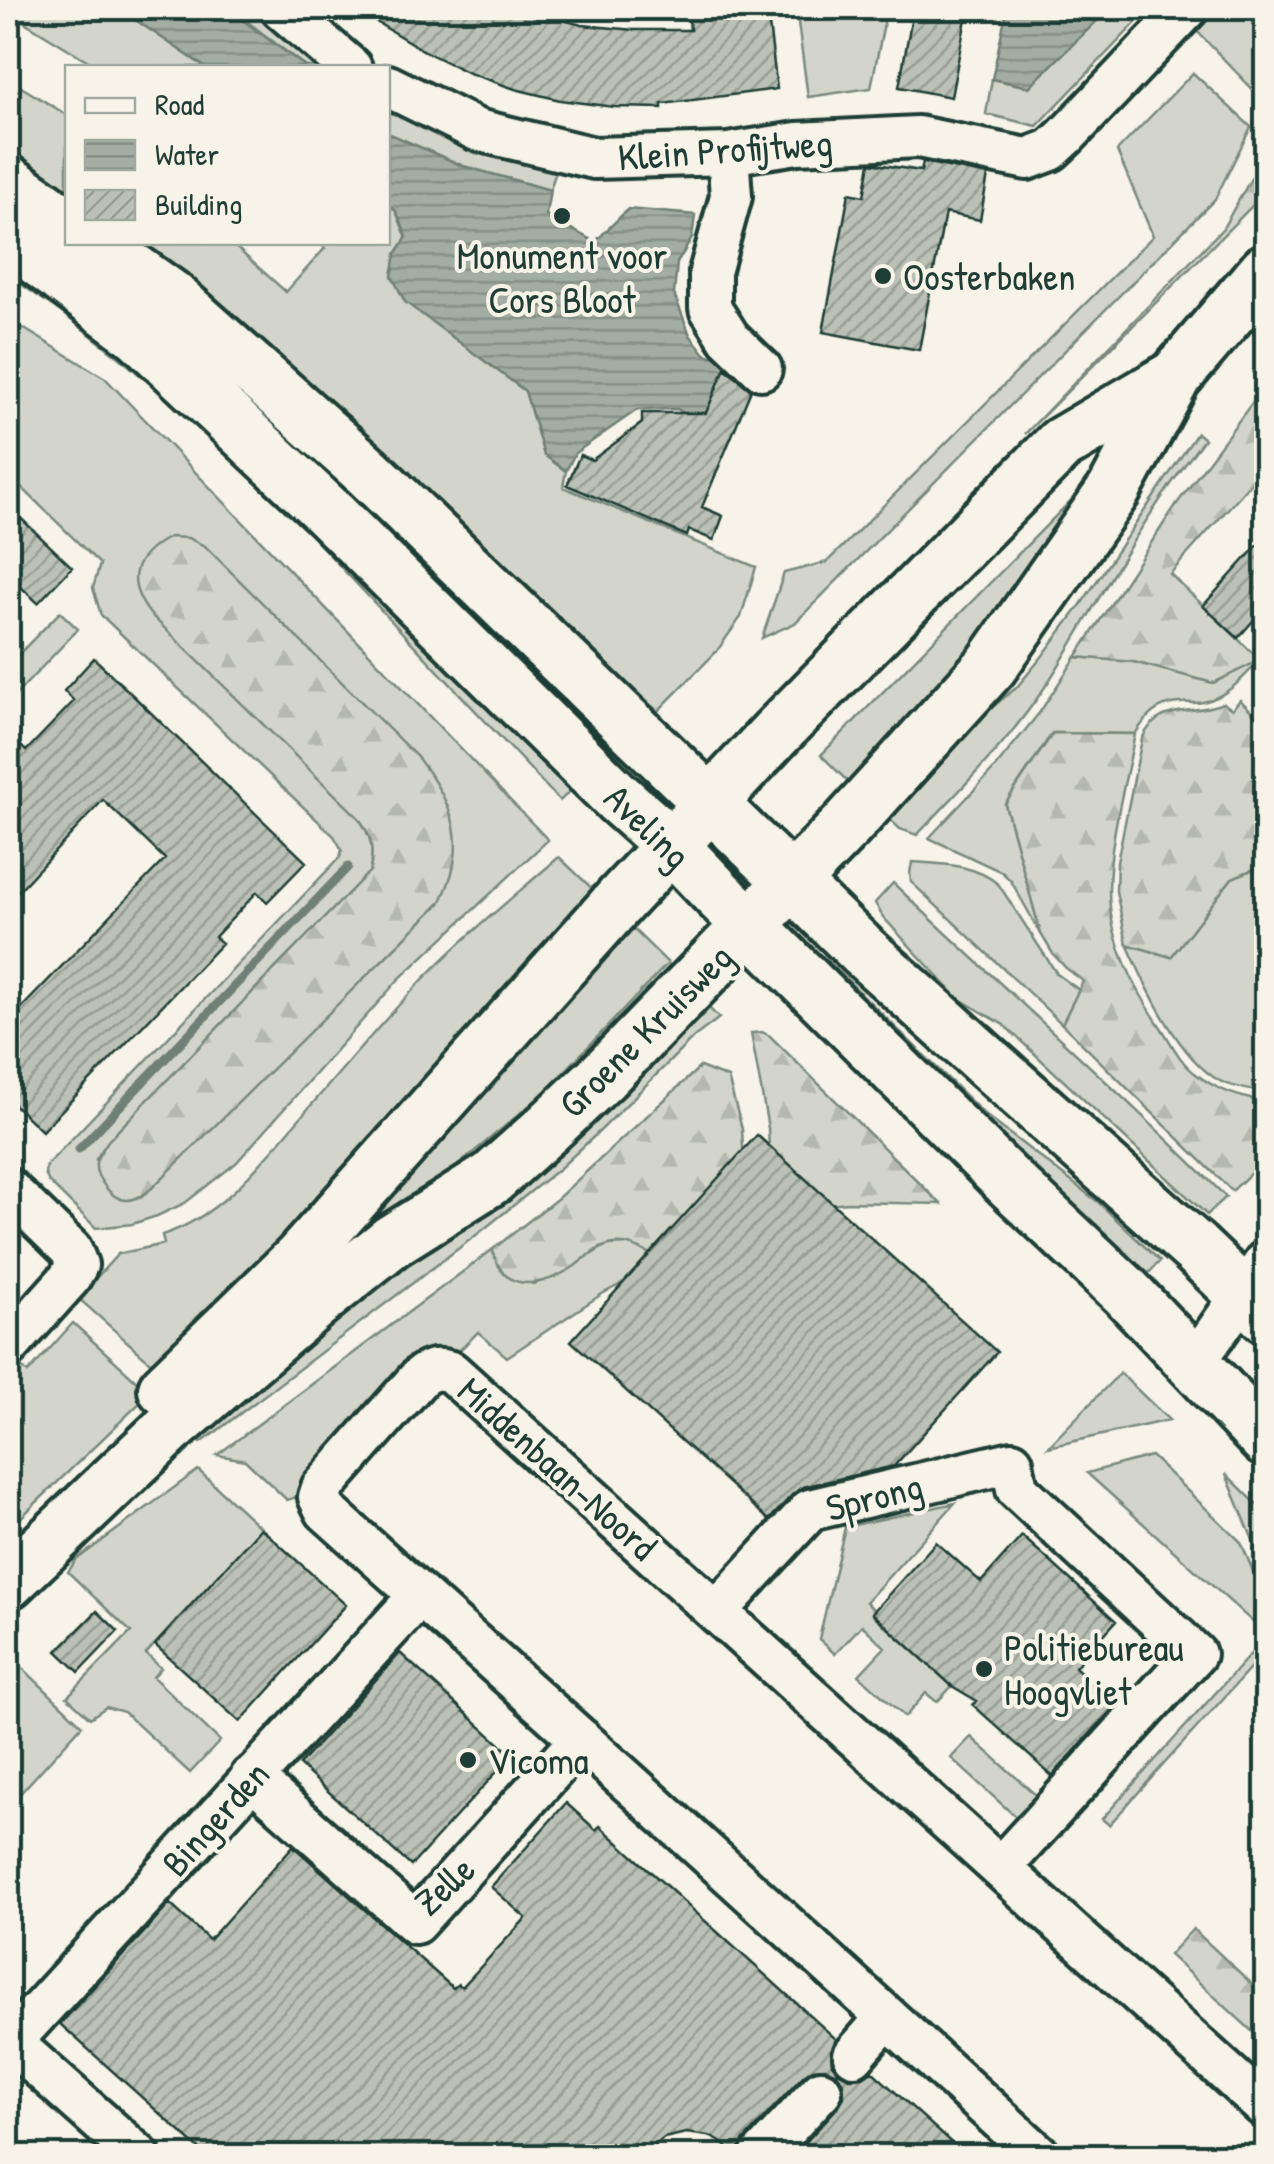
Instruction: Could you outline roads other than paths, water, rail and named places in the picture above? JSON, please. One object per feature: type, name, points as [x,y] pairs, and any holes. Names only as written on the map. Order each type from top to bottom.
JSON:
[{"type":"main road","points":[[8,182],[65,222]]},
{"type":"main road","name":"Aveling","points":[[8,238],[139,334],[325,509],[672,846],[1011,1184],[1125,1291],[1266,1440]]},
{"type":"main road","name":"Aveling","points":[[98,245],[170,296],[368,472],[864,952],[1196,1248],[1261,1297]]},
{"type":"main road","name":"Groene Kruisweg","points":[[8,1582],[170,1428],[315,1304],[392,1241],[492,1178],[603,1076],[847,825],[991,666],[1114,490],[1174,378],[1266,270]]},
{"type":"main road","name":"Groene Kruisweg","points":[[8,1538],[299,1259],[776,733],[1061,444],[1174,378]]},
{"type":"street","points":[[281,8],[348,65]]},
{"type":"street","name":"Klein Profijtweg","points":[[390,87],[478,130],[594,158],[728,154],[796,143],[918,137],[1027,160],[1051,150],[1066,136],[1188,8]]},
{"type":"street","points":[[728,154],[731,196],[710,272],[710,308],[729,338],[761,369]]},
{"type":"street","points":[[8,1189],[71,1250],[77,1265],[70,1279],[8,1347]]},
{"type":"street","points":[[1194,1364],[1261,1297]]},
{"type":"street","name":"Middenbaan-Noord","points":[[1040,2156],[326,1511],[319,1497],[322,1488],[421,1376],[440,1368],[451,1372],[1266,2108]]},
{"type":"street","name":"Sprong","points":[[717,1611],[810,1510],[1012,1462],[1017,1489],[1195,1654],[1000,1868]]},
{"type":"street","name":"Bingerden","points":[[139,2156],[11,2042],[420,1594]]},
{"type":"street","name":"Zelle","points":[[252,1777],[414,1923],[581,1739]]},
{"type":"street","points":[[854,2055],[887,2017]]},
{"type":"street","points":[[761,2156],[821,2091]]},
{"type":"water","points":[[118,8],[226,8],[303,65],[202,65]]},
{"type":"water","points":[[1007,8],[1110,8],[1029,87],[992,79]]},
{"type":"water","points":[[390,134],[463,166],[550,190],[546,215],[595,242],[628,209],[695,215],[692,238],[677,263],[674,294],[690,335],[705,354],[728,361],[702,423],[677,409],[637,410],[575,453],[566,471],[544,455],[525,391],[405,302],[392,276],[396,254],[407,237],[390,206]]},
{"type":"waterway","points":[[79,1149],[348,867]]},
{"type":"place","name":"Monument voor Cors Bloot","points":[[562,216]]},
{"type":"place","name":"Oosterbaken","points":[[883,276]]},
{"type":"place","name":"Politiebureau Hoogvliet","points":[[984,1669]]},
{"type":"place","name":"Vicoma","points":[[468,1760]]}]
